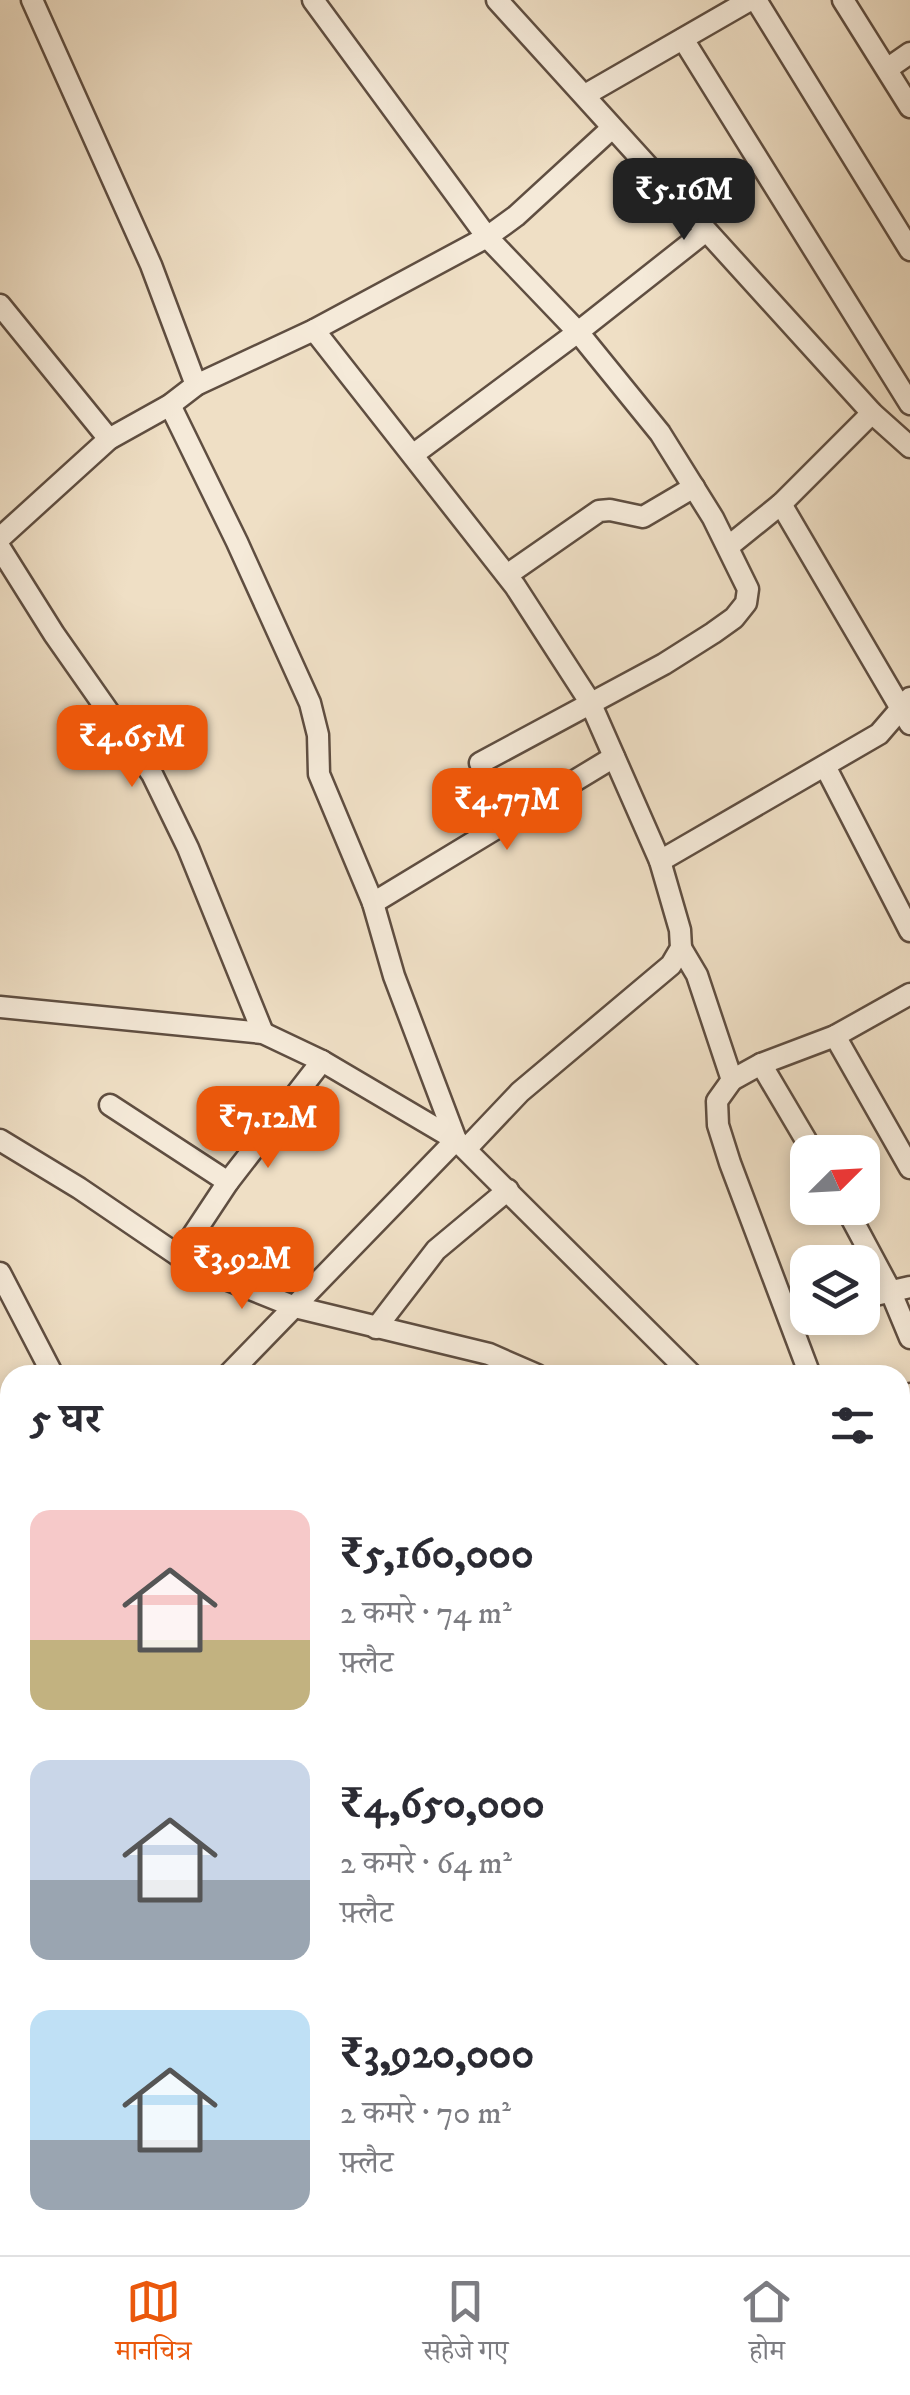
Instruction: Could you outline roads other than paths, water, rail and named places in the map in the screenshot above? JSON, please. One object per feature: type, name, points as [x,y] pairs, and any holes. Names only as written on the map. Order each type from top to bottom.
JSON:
[{"type":"street","points":[[313,0],[488,237],[578,332],[660,432],[729,546],[748,589],[746,603],[734,618],[664,664],[480,762]]},
{"type":"street","points":[[497,0],[872,413],[910,448]]},
{"type":"street","points":[[585,94],[753,0],[910,250]]},
{"type":"street","points":[[843,0],[910,107]]},
{"type":"street","points":[[35,2],[151,266],[196,385]]},
{"type":"street","points":[[683,39],[910,404]]},
{"type":"street","points":[[887,68],[910,53]]},
{"type":"street","points":[[0,538],[109,439],[170,405],[196,385],[314,330],[488,237],[612,128]]},
{"type":"street","points":[[414,454],[706,231]]},
{"type":"street","points":[[0,305],[109,439]]},
{"type":"street","points":[[238,1365],[461,1145],[671,964],[681,948],[680,930],[660,862],[590,702],[506,575],[314,330]]},
{"type":"street","points":[[170,405],[310,703],[318,734],[319,774],[373,903],[394,976],[461,1145]]},
{"type":"street","points":[[729,546],[781,504],[872,413]]},
{"type":"street","points":[[506,575],[599,512],[610,510],[642,517],[694,487]]},
{"type":"street","points":[[660,862],[879,734],[907,710],[781,504]]},
{"type":"street","points":[[0,548],[54,634],[152,774],[188,848],[262,1033]]},
{"type":"street","points":[[373,903],[614,757]]},
{"type":"street","points":[[826,766],[910,931]]},
{"type":"street","points":[[681,948],[691,960],[704,992],[732,1080]]},
{"type":"street","points":[[790,1294],[718,1125],[717,1101],[732,1080],[760,1064],[835,1036],[910,994]]},
{"type":"street","points":[[0,1007],[262,1033],[322,1061],[461,1145],[682,1365]]},
{"type":"street","points":[[835,1036],[910,1168]]},
{"type":"street","points":[[179,1256],[228,1182],[322,1061]]},
{"type":"street","points":[[760,1064],[803,1135]]},
{"type":"street","points":[[110,1105],[228,1182]]},
{"type":"street","points":[[0,1140],[179,1256],[295,1307],[488,1354],[513,1365]]},
{"type":"street","points":[[376,1328],[436,1250],[508,1190]]},
{"type":"street","points":[[857,1225],[900,1289],[910,1338]]},
{"type":"street","points":[[0,1274],[47,1365]]},
{"type":"street","points":[[803,1335],[808,1365]]}]
